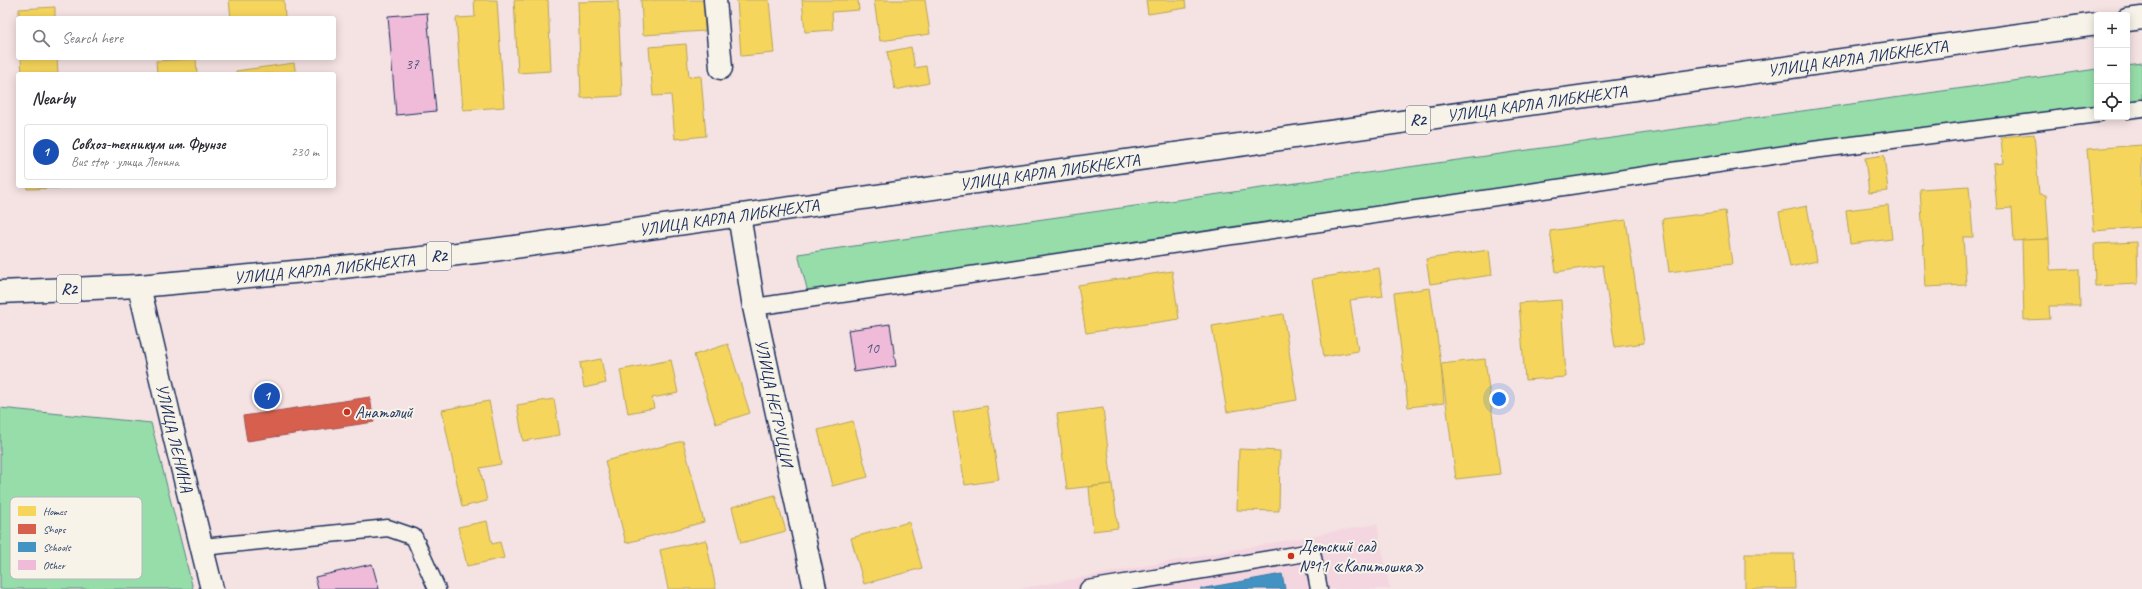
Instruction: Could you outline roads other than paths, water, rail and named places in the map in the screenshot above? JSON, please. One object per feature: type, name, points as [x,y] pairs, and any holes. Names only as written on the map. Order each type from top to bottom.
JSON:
[{"type":"main road","points":[[715,0],[721,68]]},
{"type":"main road","points":[[2130,20],[2142,18]]},
{"type":"main road","name":"УЛИЦА КАРЛА ЛИБКНЕХТА","points":[[0,292],[139,286],[316,270],[493,250],[2094,24]]},
{"type":"main road","name":"УЛИЦА НЕГРУЦЦИ","points":[[739,215],[754,307],[786,464],[815,589]]},
{"type":"main road","name":"УЛИЦА ЛЕНИНА","points":[[139,286],[170,423],[203,547],[212,589]]},
{"type":"lane","points":[[2130,110],[2142,108]]},
{"type":"lane","points":[[754,307],[1813,150],[2094,114]]},
{"type":"lane","points":[[203,547],[388,528],[414,537],[436,589]]},
{"type":"lane","points":[[1088,589],[1312,552],[1319,589]]},
{"type":"place","name":"Совхоз-техникум им. Фрунзе","points":[[267,396]]},
{"type":"place","name":"Анатолий","points":[[347,412]]},
{"type":"place","name":"Детский сад №11 «Капитошка»","points":[[1291,556]]}]
